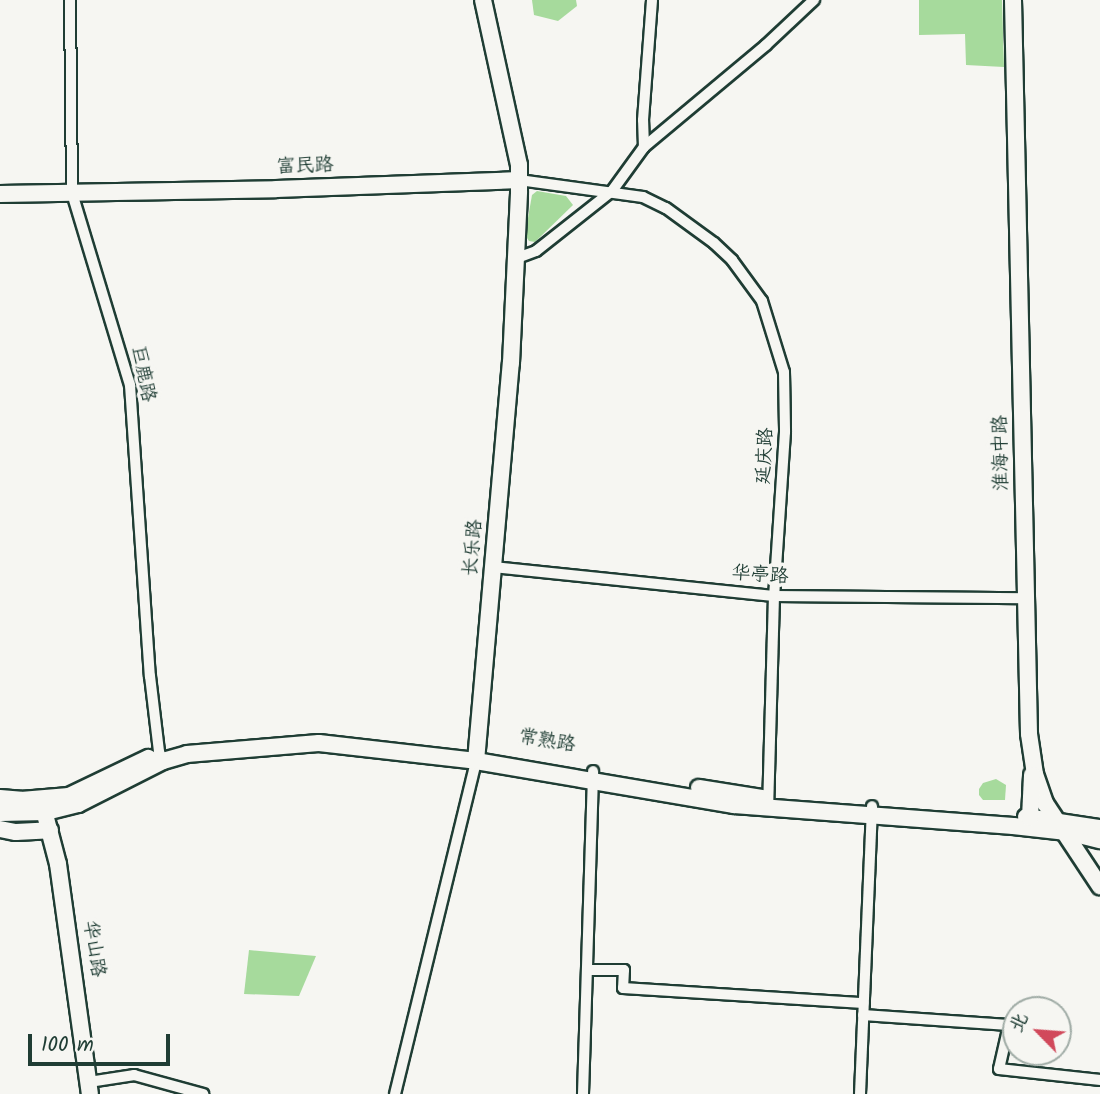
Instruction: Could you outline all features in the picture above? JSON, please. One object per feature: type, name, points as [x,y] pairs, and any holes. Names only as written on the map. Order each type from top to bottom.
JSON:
[{"type":"main road","name":"长乐路","points":[[477,756],[517,258],[519,180],[519,165],[483,0]]},
{"type":"main road","name":"淮海中路","points":[[1013,0],[1029,734],[1045,803],[1063,826],[1100,886]]},
{"type":"main road","name":"富民路","points":[[0,194],[519,180]]},
{"type":"main road","name":"常熟路","points":[[43,805],[78,804],[161,756],[246,739],[312,735],[362,736],[768,804],[1063,826]]},
{"type":"main road","name":"常熟路","points":[[161,756],[319,743],[477,756]]},
{"type":"main road","name":"常熟路","points":[[43,805],[56,816],[82,809],[164,768],[195,758],[198,752]]},
{"type":"main road","points":[[1030,818],[1032,755]]},
{"type":"main road","points":[[0,798],[43,805]]},
{"type":"main road","points":[[0,813],[43,805]]},
{"type":"main road","name":"华山路","points":[[43,805],[58,864],[90,1088]]},
{"type":"main road","name":"常熟路","points":[[872,811],[1030,818],[1063,826]]},
{"type":"main road","points":[[1063,826],[1100,828]]},
{"type":"main road","points":[[1063,826],[1100,840]]},
{"type":"main road","points":[[0,829],[16,832],[50,830]]},
{"type":"street","name":"巨鹿路","points":[[70,0],[72,193],[130,385],[150,676],[161,756]]},
{"type":"street","points":[[644,146],[643,120],[652,0]]},
{"type":"street","points":[[517,258],[536,251],[612,191],[644,146],[756,53],[814,0]]},
{"type":"street","name":"富民路","points":[[519,180],[612,191]]},
{"type":"street","name":"延庆路","points":[[612,191],[643,197],[689,222],[732,260],[762,301],[784,372],[785,432],[774,596],[768,804]]},
{"type":"street","name":"华亭路","points":[[493,567],[774,596],[1026,598]]},
{"type":"street","name":"长乐路","points":[[396,1094],[477,756]]},
{"type":"street","points":[[583,1094],[593,775]]},
{"type":"street","points":[[860,1094],[872,811]]},
{"type":"street","points":[[588,970],[624,970],[624,988],[1009,1025],[999,1069],[1100,1080]]},
{"type":"street","points":[[90,1088],[134,1075],[203,1094]]},
{"type":"green space","points":[[532,0],[576,0],[577,6],[558,21],[534,15]]},
{"type":"green space","points":[[919,0],[1002,0],[1004,67],[966,65],[965,34],[919,35]]},
{"type":"green space","points":[[537,191],[566,196],[573,205],[535,242],[529,241],[525,235],[532,195]]},
{"type":"green space","points":[[996,779],[1006,785],[1005,800],[983,800],[979,789],[983,783]]},
{"type":"green space","points":[[249,950],[316,956],[299,996],[244,994]]}]
